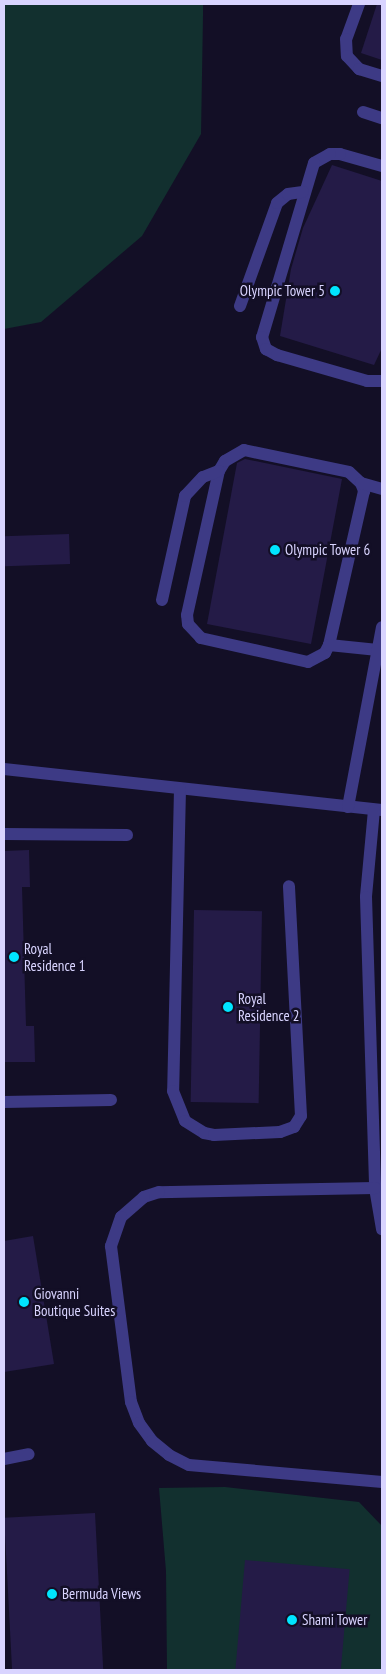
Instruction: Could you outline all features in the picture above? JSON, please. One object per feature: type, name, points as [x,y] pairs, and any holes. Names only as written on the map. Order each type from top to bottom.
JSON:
[{"type":"street","points":[[359,4],[346,39],[347,56],[359,69],[382,76]]},
{"type":"street","points":[[363,112],[382,118]]},
{"type":"street","points":[[382,166],[340,154],[322,157],[309,172],[262,331],[263,343],[277,355],[367,381],[382,381]]},
{"type":"street","points":[[240,306],[276,203],[288,194],[303,192]]},
{"type":"street","points":[[162,600],[186,496],[203,477],[219,471],[234,454],[256,450],[349,472],[361,483],[382,489]]},
{"type":"street","points":[[219,471],[187,615],[193,632],[201,638],[299,662],[317,659],[329,646],[364,500],[361,483]]},
{"type":"street","points":[[348,807],[382,627]]},
{"type":"street","points":[[329,646],[378,650]]},
{"type":"street","points":[[4,769],[378,810],[366,897],[375,1188],[382,1229]]},
{"type":"street","points":[[180,789],[173,1091],[182,1116],[204,1133],[214,1135],[280,1132],[294,1128],[301,1116],[290,886]]},
{"type":"street","points":[[4,834],[127,835]]},
{"type":"street","points":[[4,1102],[111,1100]]},
{"type":"street","points":[[375,1188],[160,1192],[144,1197],[121,1217],[111,1246],[131,1402],[139,1423],[152,1441],[169,1456],[189,1465],[382,1482]]},
{"type":"street","points":[[4,1459],[29,1454]]},
{"type":"green space","points":[[4,4],[203,4],[203,15],[201,134],[142,236],[41,322],[4,329]]},
{"type":"green space","points":[[225,1487],[359,1502],[382,1526],[382,1670],[167,1670],[166,1571],[159,1488]]},
{"type":"building","points":[[377,4],[382,4],[382,60],[361,53]]},
{"type":"building","name":"Olympic Tower 5","points":[[332,165],[382,181],[382,348],[374,365],[280,336],[291,269],[303,228]]},
{"type":"building","name":"Olympic Tower 6","points":[[245,459],[342,479],[311,644],[207,624],[237,463]]},
{"type":"building","points":[[69,534],[70,564],[5,566],[4,536]]},
{"type":"building","name":"Royal Residence 1","points":[[29,850],[30,887],[22,887],[26,1026],[34,1026],[35,1062],[4,1062],[4,851]]},
{"type":"building","name":"Royal Residence 2","points":[[194,910],[262,911],[259,1103],[191,1102]]},
{"type":"building","name":"Giovanni Boutique Suites","points":[[33,1236],[54,1364],[4,1372],[4,1241]]},
{"type":"building","name":"Bermuda Views","points":[[95,1513],[103,1670],[12,1670],[4,1518]]},
{"type":"building","name":"Shami Tower","points":[[245,1560],[350,1569],[341,1670],[235,1670]]},
{"type":"place","name":"Olympic Tower 5","points":[[335,291]]},
{"type":"place","name":"Olympic Tower 6","points":[[275,550]]},
{"type":"place","name":"Royal Residence 1","points":[[14,957]]},
{"type":"place","name":"Royal Residence 2","points":[[228,1007]]},
{"type":"place","name":"Giovanni Boutique Suites","points":[[24,1302]]},
{"type":"place","name":"Bermuda Views","points":[[52,1594]]},
{"type":"place","name":"Shami Tower","points":[[292,1620]]}]
